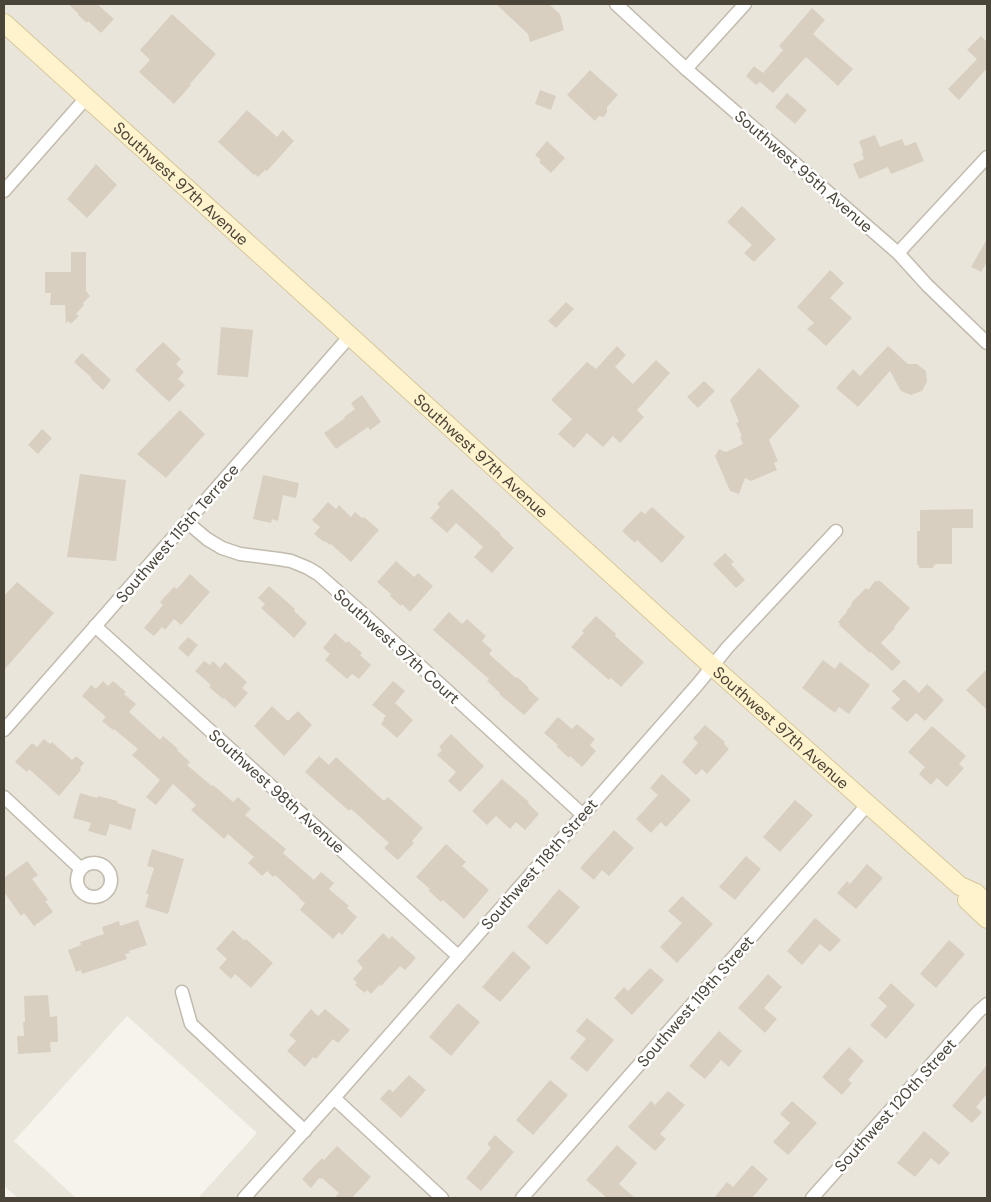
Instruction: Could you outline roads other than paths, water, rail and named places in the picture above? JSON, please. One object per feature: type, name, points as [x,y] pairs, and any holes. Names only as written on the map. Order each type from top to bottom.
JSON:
[{"type":"street","name":"Southwest 95th Avenue","points":[[616,4],[686,69],[898,253],[927,285],[987,343]]},
{"type":"street","points":[[686,69],[745,4]]},
{"type":"street","name":"Southwest 97th Avenue","points":[[4,24],[712,666],[960,886],[976,893],[987,904]]},
{"type":"street","points":[[4,191],[86,98]]},
{"type":"street","points":[[898,253],[987,157]]},
{"type":"street","name":"Southwest 115th Terrace","points":[[4,730],[350,336]]},
{"type":"street","name":"Southwest 97th Court","points":[[187,522],[207,539],[222,548],[240,554],[279,559],[302,565],[318,574],[583,815]]},
{"type":"street","name":"Southwest 118th Street","points":[[244,1198],[583,815],[712,666],[836,531]]},
{"type":"street","name":"Southwest 98th Avenue","points":[[95,626],[458,956]]},
{"type":"street","points":[[4,798],[81,869]]},
{"type":"street","name":"Southwest 119th Street","points":[[522,1198],[868,804]]},
{"type":"street","name":"Southwest 97th Avenue","points":[[960,886],[967,900],[987,919]]},
{"type":"street","points":[[182,992],[191,1024],[305,1131]]},
{"type":"street","name":"Southwest 120th Street","points":[[812,1198],[983,1008],[987,994]]},
{"type":"street","points":[[334,1098],[442,1198]]}]
